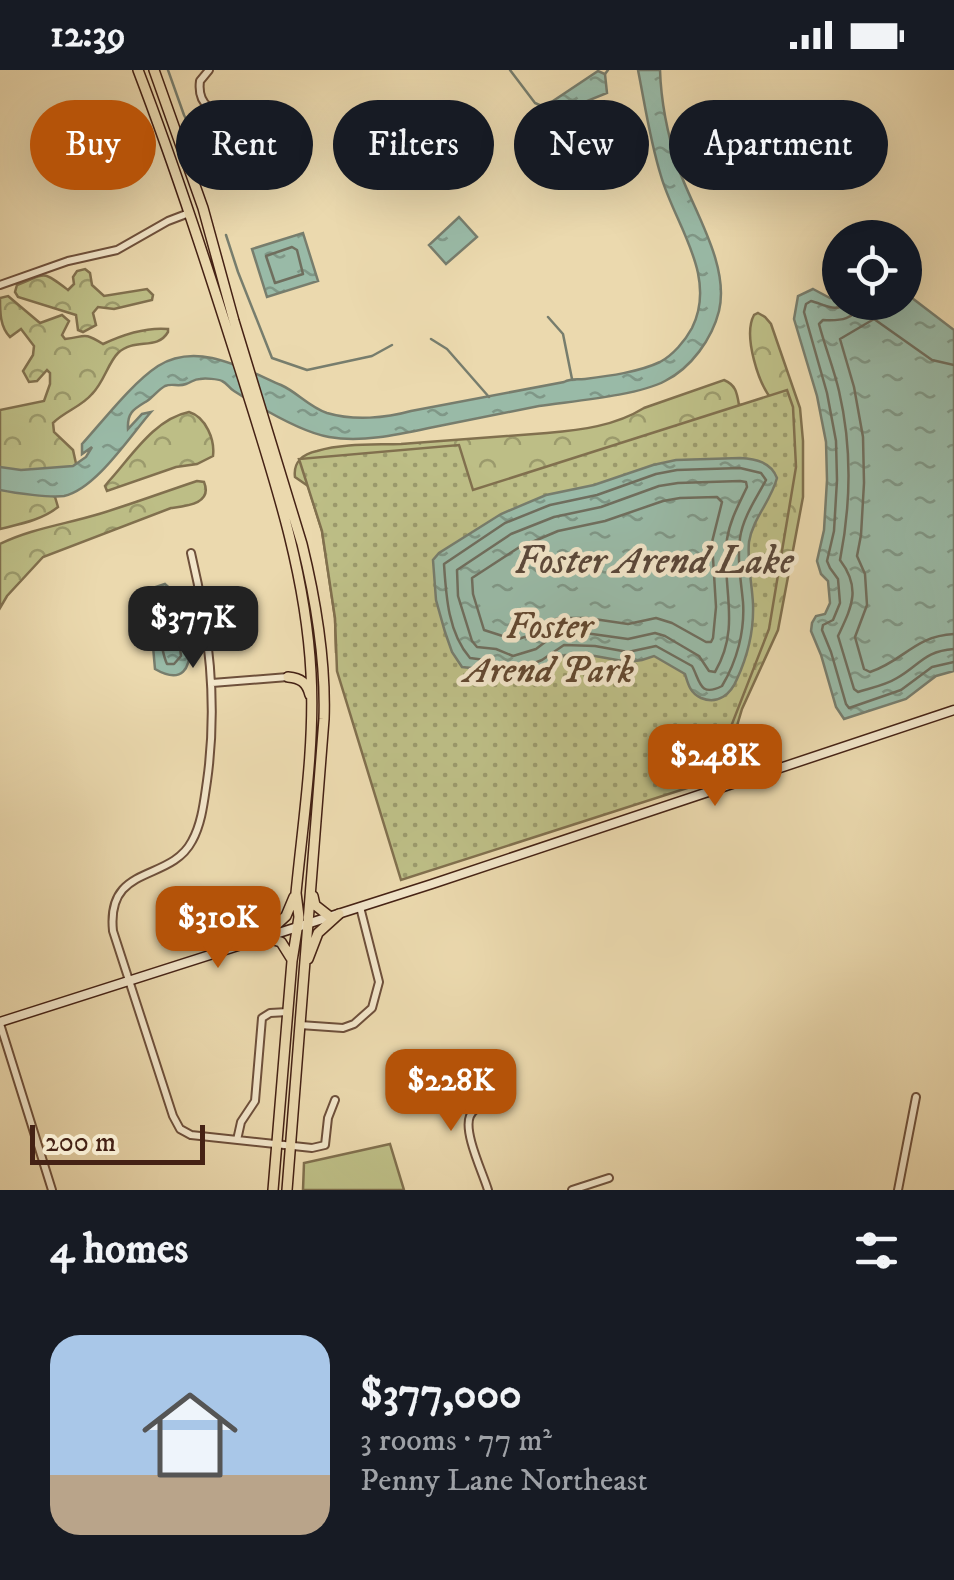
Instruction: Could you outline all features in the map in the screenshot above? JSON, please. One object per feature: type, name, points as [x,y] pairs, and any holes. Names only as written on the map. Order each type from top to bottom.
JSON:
[{"type":"main road","points":[[138,70],[236,343],[302,544],[321,642],[324,719],[310,883],[292,960],[274,1190]]},
{"type":"main road","points":[[154,70],[202,208],[236,343]]},
{"type":"main road","points":[[160,127],[174,122]]},
{"type":"main road","points":[[262,424],[296,557],[310,652],[311,717],[296,893],[305,966],[287,1190]]},
{"type":"main road","points":[[288,677],[302,669],[310,652]]},
{"type":"main road","points":[[288,677],[298,678],[306,685],[311,717]]},
{"type":"main road","points":[[305,966],[318,933],[334,915],[315,905],[310,883]]},
{"type":"main road","points":[[264,937],[286,916],[296,893]]},
{"type":"main road","points":[[264,937],[282,942],[292,960]]},
{"type":"street","points":[[202,100],[200,81],[208,70]]},
{"type":"street","points":[[0,285],[68,261],[117,250],[190,213]]},
{"type":"street","points":[[192,553],[208,630],[212,682],[209,766],[197,831],[180,857],[129,883],[116,902],[113,931],[177,1125],[192,1135],[312,1148],[325,1145],[335,1100]]},
{"type":"street","points":[[212,682],[288,677]]},
{"type":"street","points":[[52,1190],[0,1023],[954,710]]},
{"type":"street","points":[[300,1025],[343,1028],[372,1008],[379,982],[360,907]]},
{"type":"street","points":[[238,1140],[241,1122],[256,1097],[262,1018],[270,1013],[288,1012]]},
{"type":"street","points":[[898,1190],[916,1097]]},
{"type":"street","points":[[488,1190],[468,1122],[475,1110],[490,1101]]},
{"type":"street","points":[[572,1190],[609,1178]]},
{"type":"green space","points":[[85,269],[92,285],[104,296],[147,289],[152,300],[114,309],[98,307],[93,313],[96,325],[83,332],[78,330],[76,315],[18,297],[15,292],[17,285],[44,276],[68,290],[77,271]]},
{"type":"green space","points":[[8,296],[40,323],[62,315],[69,321],[62,335],[65,339],[87,336],[103,344],[134,332],[168,329],[158,341],[118,353],[92,394],[53,423],[54,432],[73,450],[77,468],[0,473],[0,410],[44,401],[50,384],[47,370],[37,381],[29,382],[23,371],[34,346],[21,329],[10,337],[4,329],[0,298]]},
{"type":"green space","name":"Foster Arend Park","points":[[758,313],[771,324],[800,408],[803,497],[778,630],[742,709],[727,759],[721,761],[336,652],[322,531],[308,486],[295,477],[297,463],[303,457],[327,448],[585,429],[724,380],[737,393],[739,405],[774,402],[763,384],[751,347],[751,324]]},
{"type":"green space","name":"Foster Arend Park","points":[[787,390],[793,407],[796,467],[769,629],[725,742],[703,783],[401,880],[337,671],[335,618],[322,531],[299,459],[459,445],[473,490]]},
{"type":"green space","points":[[189,412],[208,430],[213,456],[107,491],[105,486],[144,440],[165,422]]},
{"type":"green space","points":[[0,481],[45,491],[55,497],[58,507],[38,518],[0,529]]},
{"type":"green space","points":[[204,482],[206,489],[197,502],[171,508],[43,557],[0,608],[0,544]]},
{"type":"green space","points":[[390,1144],[404,1190],[303,1190],[304,1163]]},
{"type":"water","points":[[638,70],[660,70],[669,135],[669,190],[688,190],[715,257],[721,293],[719,311],[699,352],[665,381],[622,394],[355,439],[305,430],[255,404],[222,381],[198,379],[165,386],[135,409],[128,429],[142,414],[151,412],[100,473],[76,491],[50,496],[0,490],[0,467],[21,470],[73,466],[86,457],[92,447],[82,454],[82,444],[118,403],[148,373],[173,359],[189,356],[221,360],[281,385],[321,410],[359,418],[624,373],[665,359],[692,328],[699,309],[700,289],[691,251],[657,163],[649,126],[649,100],[644,100]]},
{"type":"water","points":[[598,71],[605,74],[607,93],[590,100],[554,100]]},
{"type":"water","points":[[459,217],[477,237],[446,264],[429,245]]},
{"type":"water","points":[[303,233],[318,281],[267,297],[252,249]]},
{"type":"water","points":[[813,289],[822,294],[822,320],[922,320],[922,306],[954,330],[954,671],[936,676],[906,699],[844,719],[836,707],[811,631],[816,616],[825,614],[830,603],[828,581],[817,561],[824,530],[826,442],[794,319],[798,296]]},
{"type":"water","name":"Foster Arend Lake","points":[[740,458],[762,462],[777,478],[749,542],[753,614],[750,643],[734,684],[723,697],[707,700],[697,696],[685,674],[654,656],[628,662],[565,655],[530,676],[506,680],[490,670],[462,667],[452,652],[436,600],[433,560],[439,553],[501,514],[546,495],[676,460]]},
{"type":"water","points":[[165,584],[181,609],[190,645],[189,661],[183,672],[172,675],[155,669],[145,602],[147,590]]},
{"type":"waterway","points":[[168,70],[179,100]]},
{"type":"waterway","points":[[510,70],[533,100]]},
{"type":"waterway","points":[[605,74],[608,70]]},
{"type":"waterway","points":[[226,235],[272,358],[307,370],[372,356],[392,345]]},
{"type":"waterway","points":[[548,317],[563,334],[572,379]]},
{"type":"waterway","points":[[431,339],[447,349],[489,397]]}]
